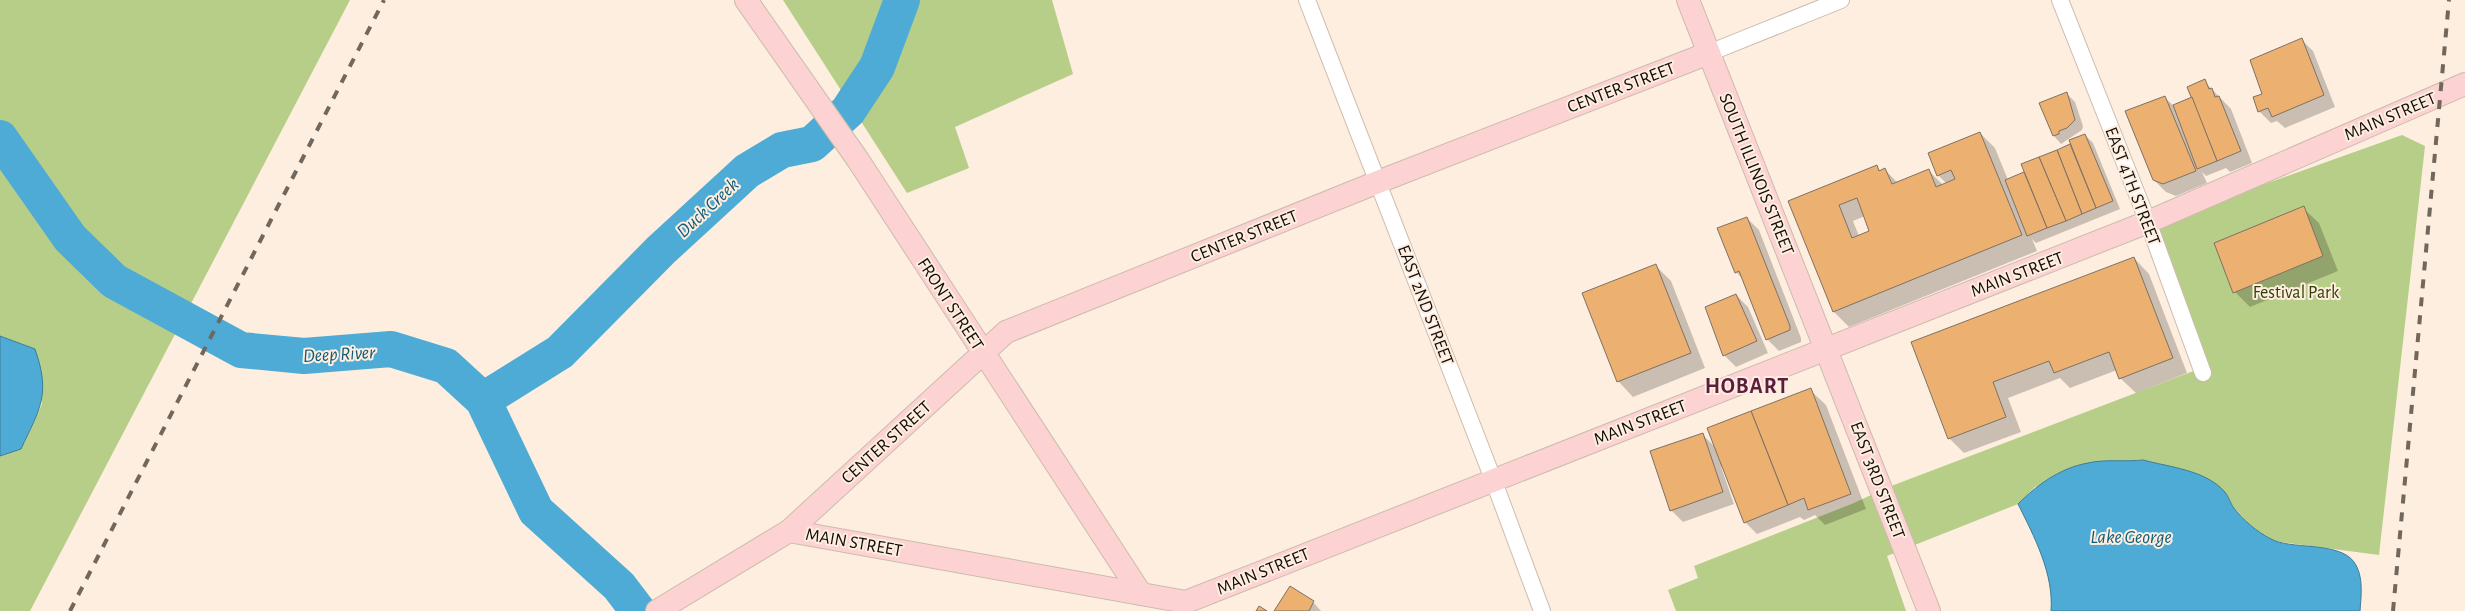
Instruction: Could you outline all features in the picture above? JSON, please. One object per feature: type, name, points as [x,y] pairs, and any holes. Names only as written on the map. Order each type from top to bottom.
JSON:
[{"type":"street","name":"FRONT STREET","points":[[746,0],[858,160],[1147,602]]},
{"type":"street","name":"EAST 2ND STREET","points":[[1307,0],[1493,479],[1542,611]]},
{"type":"street","name":"SOUTH ILLINOIS STREET","points":[[1688,0],[1827,348]]},
{"type":"street","name":"CENTER STREET","points":[[657,611],[710,576],[788,531],[1006,332],[1378,182],[1841,0]]},
{"type":"street","name":"EAST 4TH STREET","points":[[2060,0],[2148,222],[2203,373]]},
{"type":"street","name":"MAIN STREET","points":[[788,531],[1147,602],[1186,602],[1493,479],[2148,222],[2465,84]]},
{"type":"street","name":"EAST 3RD STREET","points":[[1827,348],[1929,611]]},
{"type":"green space","points":[[0,0],[350,0],[30,611],[0,611],[0,456],[21,449],[42,404],[35,349],[0,336]]},
{"type":"green space","points":[[783,0],[1052,0],[1073,74],[955,127],[969,168],[907,193]]},
{"type":"green space","name":"Festival Park","points":[[2402,135],[2425,146],[2379,555],[2273,541],[2253,528],[2234,508],[2224,491],[2143,460],[2117,462],[2035,487],[2018,504],[1887,556],[1906,611],[1676,611],[1668,590],[1698,578],[1694,566],[1854,503],[1886,488],[2204,367],[2153,224]]},
{"type":"water","points":[[0,336],[35,349],[40,365],[43,390],[38,411],[21,449],[0,456]]},
{"type":"water","name":"Lake George","points":[[2143,460],[2186,470],[2207,478],[2225,493],[2241,516],[2255,529],[2271,539],[2290,544],[2326,548],[2347,555],[2354,562],[2359,573],[2361,586],[2360,611],[2051,611],[2049,583],[2042,556],[2018,504],[2050,478],[2078,465],[2094,462]]},
{"type":"building","points":[[2302,38],[2324,95],[2272,117],[2268,108],[2258,112],[2253,97],[2262,94],[2250,60]]},
{"type":"building","points":[[2205,79],[2209,89],[2212,88],[2215,97],[2219,96],[2241,151],[2217,161],[2187,87]]},
{"type":"building","points":[[2067,92],[2075,120],[2067,128],[2059,131],[2059,134],[2053,136],[2039,103]]},
{"type":"building","points":[[2165,96],[2196,171],[2163,184],[2153,180],[2125,111]]},
{"type":"building","points":[[2192,97],[2217,161],[2197,169],[2173,105]]},
{"type":"building","points":[[1980,132],[2022,235],[1833,312],[1788,201],[1877,165],[1879,171],[1885,168],[1892,184],[1929,169],[1936,187],[1955,179],[1951,170],[1937,176],[1928,153]],"holes":[[[1857,198],[1869,231],[1852,238],[1839,205]]]},
{"type":"building","points":[[2085,134],[2113,201],[2096,208],[2069,140]]},
{"type":"building","points":[[2070,144],[2096,208],[2082,214],[2057,150]]},
{"type":"building","points":[[2057,150],[2082,214],[2066,221],[2039,157]]},
{"type":"building","points":[[2039,157],[2066,221],[2047,228],[2021,164]]},
{"type":"building","points":[[2024,172],[2047,228],[2027,236],[2005,180]]},
{"type":"building","points":[[2304,206],[2323,256],[2233,293],[2214,243]]},
{"type":"building","points":[[1747,217],[1790,326],[1790,330],[1766,340],[1739,271],[1735,273],[1717,228]]},
{"type":"building","points":[[2134,257],[2173,358],[2119,379],[2109,352],[2054,373],[2049,361],[1993,382],[2006,417],[1948,439],[1911,342]]},
{"type":"building","points":[[1656,264],[1691,353],[1617,382],[1582,293]]},
{"type":"building","points":[[1736,294],[1757,341],[1723,356],[1705,307]]},
{"type":"building","points":[[1811,388],[1851,494],[1808,510],[1804,498],[1788,505],[1751,411]]},
{"type":"building","points":[[1751,411],[1788,505],[1744,523],[1707,428]]},
{"type":"building","points":[[1703,433],[1723,492],[1670,511],[1650,451]]},
{"type":"building","points":[[1290,586],[1314,601],[1309,611],[1274,611]]},
{"type":"building","points":[[1259,606],[1267,611],[1256,611]]},
{"type":"waterway","name":"Duck Creek","points":[[483,400],[560,352],[661,250],[747,171],[782,150],[812,144],[848,111],[877,67],[902,0]]},
{"type":"waterway","name":"Deep River","points":[[0,138],[70,238],[114,281],[241,350],[304,356],[391,349],[446,366],[483,400],[536,511],[619,586],[638,611]]},
{"type":"railway","points":[[70,611],[384,0]]},
{"type":"railway","points":[[2393,611],[2449,0]]},
{"type":"district","name":"HOBART","points":[[1747,385]]}]
